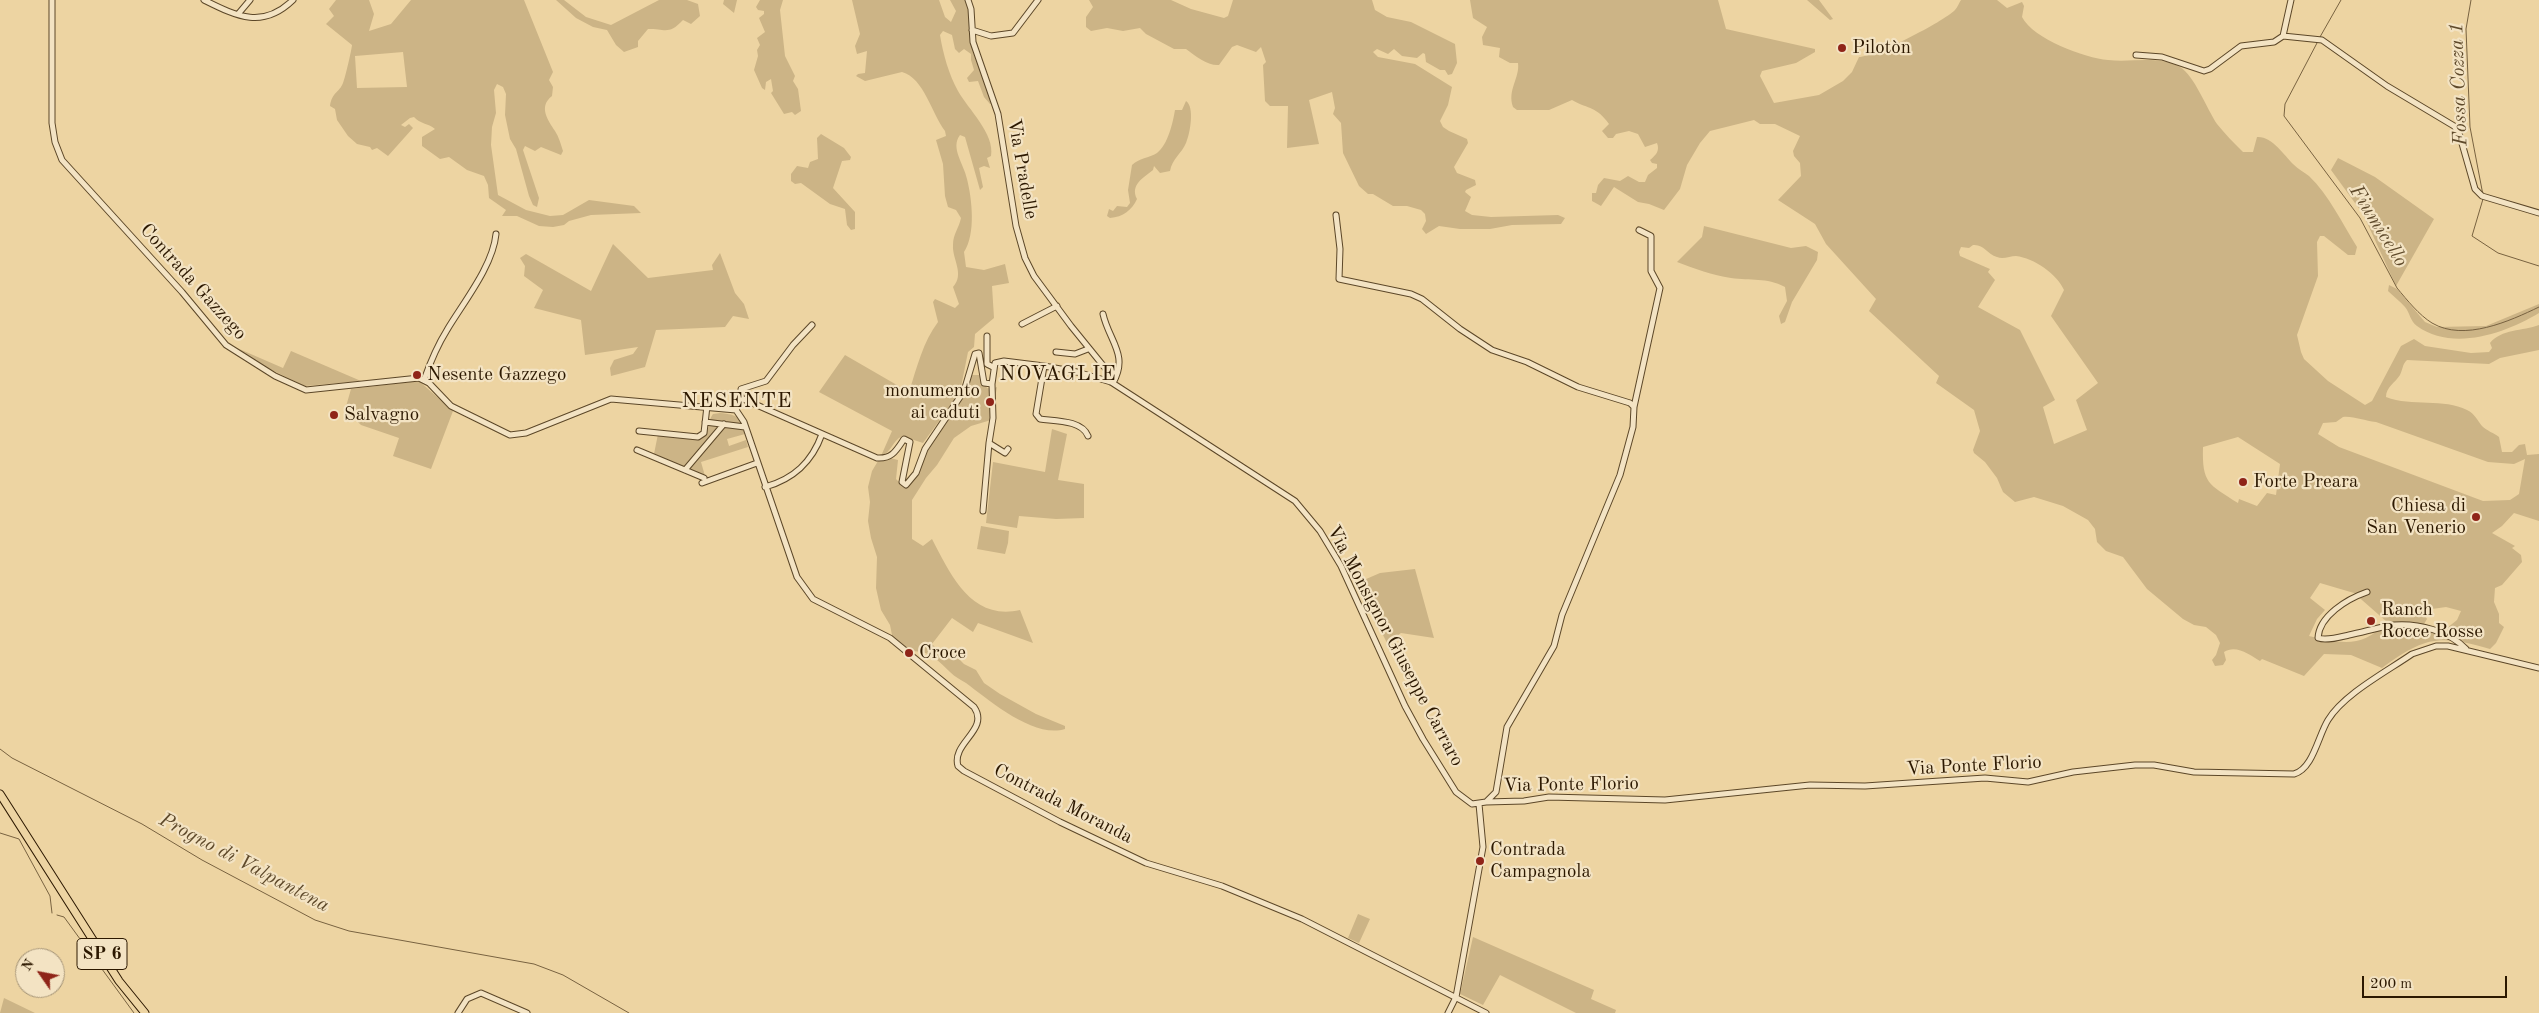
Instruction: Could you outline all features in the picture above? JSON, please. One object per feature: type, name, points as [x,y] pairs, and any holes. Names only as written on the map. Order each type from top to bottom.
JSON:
[{"type":"highway","name":"SP 6","points":[[0,794],[66,900],[120,982],[142,1010]]},
{"type":"street","name":"Contrada Gazzego","points":[[52,0],[52,123],[55,142],[64,164],[116,219],[226,345],[289,384],[314,390],[415,378],[424,380]]},
{"type":"street","points":[[204,0],[256,19],[266,18],[281,10],[293,0]]},
{"type":"street","points":[[239,13],[250,0]]},
{"type":"street","name":"Via Pradelle","points":[[968,0],[973,42],[998,114],[1020,241],[1034,276],[1088,349],[1110,374],[1112,382]]},
{"type":"street","points":[[972,30],[991,36],[1013,33],[1038,0]]},
{"type":"street","points":[[2283,36],[2291,0]]},
{"type":"street","points":[[2136,55],[2162,57],[2204,71],[2210,69],[2234,49],[2244,44],[2274,42],[2283,36],[2322,40],[2387,86],[2445,120],[2459,133],[2475,189],[2482,196],[2539,213]]},
{"type":"street","points":[[1336,214],[1340,249],[1339,279],[1411,294],[1422,299],[1460,329],[1492,350],[1527,362],[1578,387],[1630,403],[1634,407]]},
{"type":"street","points":[[1448,1013],[1456,997],[1483,847],[1479,804],[1486,802],[1496,792],[1510,719],[1549,657],[1562,615],[1612,497],[1632,435],[1634,407],[1660,288],[1651,271],[1651,235],[1639,230]]},
{"type":"street","points":[[496,234],[495,246],[487,264],[446,332],[424,380],[451,406],[506,434],[515,436],[611,399],[736,410]]},
{"type":"street","points":[[1022,324],[1057,306]]},
{"type":"street","points":[[983,511],[993,418],[992,384],[995,363],[1004,361],[1044,366],[1078,372],[1112,382],[1120,371],[1120,355],[1106,326],[1103,314]]},
{"type":"street","points":[[736,410],[741,398],[741,389],[766,381],[793,344],[812,325]]},
{"type":"street","points":[[988,336],[987,364],[993,367]]},
{"type":"street","points":[[1056,352],[1075,354],[1088,349]]},
{"type":"street","points":[[741,398],[877,458],[887,458],[895,453],[904,439],[907,440],[910,442],[902,482],[906,485],[916,473],[924,449],[964,391],[975,354],[979,353],[982,359],[984,383],[992,384]]},
{"type":"street","points":[[1044,366],[1036,414],[1040,419],[1080,426],[1088,436]]},
{"type":"street","name":"Via Monsignor Giuseppe Carraro","points":[[1112,382],[1281,490],[1308,516],[1341,566],[1405,706],[1423,738],[1456,792],[1466,801],[1479,804]]},
{"type":"street","points":[[639,431],[698,437],[704,433],[707,406]]},
{"type":"street","points":[[736,410],[745,427],[765,487],[799,471],[818,446],[822,434]]},
{"type":"street","points":[[706,422],[745,427]]},
{"type":"street","points":[[685,470],[724,424]]},
{"type":"street","points":[[989,443],[1005,454],[1008,449]]},
{"type":"street","points":[[637,450],[685,470],[703,481],[757,463]]},
{"type":"street","name":"Contrada Moranda","points":[[765,487],[797,576],[813,599],[890,638],[974,707],[978,713],[977,725],[958,754],[958,766],[964,771],[1060,822],[1146,863],[1222,886],[1278,908],[1486,1013]]},
{"type":"street","name":"Via Ponte Florio","points":[[2367,592],[2353,597],[2323,620],[2319,628],[2318,638],[2323,640],[2337,638],[2396,625],[2432,629],[2448,636],[2466,650]]},
{"type":"street","name":"Via Ponte Florio","points":[[1486,802],[1524,801],[1549,797],[1666,800],[1810,784],[1865,786],[1985,778],[2028,782],[2073,772],[2135,765],[2154,765],[2194,772],[2294,774],[2304,768],[2332,714],[2375,680],[2423,649],[2442,646],[2539,668]]},
{"type":"street","points":[[458,1013],[468,999],[481,993],[527,1013]]},
{"type":"shaded area","points":[[336,0],[369,0],[374,14],[369,31],[391,24],[411,0],[524,0],[553,72],[549,80],[553,87],[552,96],[548,100],[545,109],[547,118],[558,136],[563,151],[561,155],[541,147],[535,151],[525,146],[523,150],[539,198],[537,207],[533,205],[516,149],[510,139],[505,115],[506,94],[503,87],[497,84],[494,90],[496,113],[492,127],[491,145],[498,195],[526,210],[550,216],[563,215],[589,200],[634,206],[641,213],[591,215],[553,227],[539,226],[517,216],[502,216],[506,210],[489,198],[488,185],[484,176],[467,170],[449,157],[440,159],[422,146],[422,137],[435,129],[414,117],[401,125],[405,127],[409,124],[413,128],[388,156],[377,148],[372,150],[370,147],[357,144],[348,136],[337,120],[335,109],[330,106],[332,98],[344,80],[352,45],[326,24],[334,16],[329,9]],"holes":[[[403,52],[407,87],[357,88],[355,56]]]},
{"type":"shaded area","points":[[556,0],[564,0],[586,17],[611,25],[659,0],[687,0],[698,4],[700,16],[691,24],[683,20],[671,29],[648,29],[638,41],[638,47],[624,52],[616,45],[607,30],[593,27],[576,18]]},
{"type":"shaded area","points":[[724,0],[737,0],[734,13],[723,4]]},
{"type":"shaded area","points":[[760,0],[783,0],[780,10],[785,56],[795,76],[793,81],[798,89],[801,111],[795,115],[792,112],[784,114],[771,93],[773,91],[771,79],[766,82],[765,90],[762,88],[754,70],[758,56],[757,50],[760,45],[757,38],[765,32],[759,18],[764,14],[764,11],[758,10],[756,7]]},
{"type":"shaded area","points":[[852,0],[939,0],[945,17],[951,22],[956,11],[950,0],[967,0],[973,39],[994,103],[990,104],[984,97],[978,81],[969,82],[967,78],[974,70],[971,54],[964,49],[959,53],[955,49],[952,35],[943,31],[940,35],[941,42],[952,78],[962,98],[980,122],[989,139],[991,148],[991,156],[987,158],[990,168],[984,166],[979,168],[983,187],[980,190],[965,137],[960,135],[957,140],[957,151],[967,179],[972,216],[968,245],[964,252],[966,267],[984,270],[1005,264],[1009,283],[992,286],[994,318],[975,334],[974,347],[968,352],[961,387],[956,398],[923,443],[902,436],[888,452],[881,456],[892,431],[819,392],[845,355],[909,392],[924,346],[938,322],[933,302],[935,299],[955,308],[959,304],[953,287],[958,277],[958,272],[953,245],[961,218],[956,210],[948,207],[945,196],[943,164],[936,140],[946,136],[945,131],[922,89],[916,81],[902,72],[865,81],[856,76],[865,73],[867,51],[857,54],[855,46],[860,34]]},
{"type":"shaded area","points":[[1089,0],[1171,0],[1191,9],[1224,18],[1228,16],[1233,0],[1372,0],[1375,10],[1387,17],[1411,22],[1455,44],[1457,63],[1452,74],[1448,75],[1445,70],[1440,70],[1426,62],[1425,54],[1423,53],[1417,58],[1402,56],[1394,49],[1388,54],[1377,49],[1373,52],[1378,57],[1415,64],[1452,87],[1448,105],[1440,121],[1443,127],[1449,131],[1467,139],[1468,143],[1454,167],[1457,173],[1475,180],[1476,185],[1465,192],[1471,197],[1465,211],[1472,215],[1491,217],[1558,215],[1565,218],[1561,224],[1512,225],[1490,229],[1460,229],[1439,226],[1426,234],[1422,229],[1426,221],[1425,214],[1421,210],[1407,206],[1393,206],[1373,194],[1368,194],[1359,186],[1343,153],[1341,123],[1333,114],[1335,108],[1332,92],[1309,100],[1319,144],[1287,148],[1288,106],[1270,106],[1265,101],[1263,65],[1266,62],[1261,47],[1256,52],[1237,45],[1232,47],[1219,65],[1210,64],[1186,49],[1174,49],[1146,34],[1140,28],[1123,31],[1107,28],[1091,31],[1086,27],[1086,17],[1093,7]]},
{"type":"shaded area","points":[[1470,0],[1718,0],[1726,29],[1815,49],[1815,52],[1796,63],[1762,71],[1760,76],[1774,103],[1819,95],[1843,81],[1852,72],[1859,57],[1879,51],[1924,30],[1955,10],[1961,0],[1997,0],[2007,8],[2022,2],[2024,6],[2022,17],[2037,33],[2060,46],[2086,56],[2117,61],[2162,61],[2180,67],[2190,77],[2217,124],[2243,152],[2253,152],[2257,137],[2268,140],[2282,151],[2295,166],[2309,176],[2329,200],[2357,247],[2355,255],[2348,255],[2324,236],[2320,236],[2317,242],[2318,276],[2297,335],[2304,359],[2328,381],[2365,405],[2372,401],[2401,346],[2414,339],[2425,346],[2471,353],[2489,352],[2492,348],[2490,343],[2500,335],[2539,325],[2539,350],[2500,358],[2489,364],[2407,360],[2403,365],[2400,375],[2386,394],[2386,397],[2406,402],[2458,406],[2474,415],[2484,428],[2499,437],[2502,452],[2512,452],[2519,445],[2525,444],[2527,455],[2539,454],[2539,521],[2514,513],[2502,526],[2492,533],[2515,546],[2512,548],[2521,555],[2522,562],[2502,585],[2495,588],[2494,602],[2499,614],[2499,623],[2504,627],[2496,643],[2490,649],[2458,641],[2433,641],[2409,650],[2382,668],[2351,655],[2324,654],[2304,676],[2262,659],[2260,661],[2243,651],[2233,649],[2224,652],[2226,660],[2223,665],[2215,666],[2212,660],[2220,643],[2216,635],[2206,627],[2194,625],[2183,619],[2147,589],[2123,557],[2106,551],[2097,542],[2095,529],[2088,520],[2063,506],[2034,497],[2015,502],[2003,492],[1997,478],[1985,462],[1974,453],[1973,450],[1980,431],[1974,410],[1936,383],[1939,376],[1869,311],[1876,299],[1826,244],[1815,224],[1778,200],[1801,176],[1800,163],[1794,156],[1793,151],[1800,136],[1775,124],[1760,124],[1754,120],[1710,131],[1700,143],[1687,165],[1680,189],[1664,210],[1638,202],[1614,187],[1601,206],[1592,201],[1592,193],[1596,193],[1598,185],[1604,178],[1620,181],[1628,176],[1639,182],[1645,182],[1648,175],[1657,168],[1657,164],[1652,163],[1650,160],[1657,153],[1657,143],[1645,147],[1638,134],[1629,131],[1616,134],[1613,138],[1608,138],[1602,131],[1609,124],[1604,118],[1596,111],[1572,100],[1549,110],[1517,110],[1513,107],[1512,90],[1518,63],[1510,63],[1499,57],[1500,48],[1483,45],[1482,37],[1487,27],[1473,18]],"holes":[[[1977,245],[1999,258],[2023,257],[2037,263],[2061,284],[2064,290],[2051,316],[2098,383],[2076,400],[2087,430],[2054,444],[2043,407],[2055,400],[2020,330],[1978,307],[1995,280],[1988,272],[1990,269],[1960,256],[1961,247],[1969,248]],[[2343,417],[2376,422],[2488,462],[2514,464],[2525,459],[2519,494],[2510,500],[2483,501],[2339,447],[2318,434],[2323,423],[2336,422]],[[2238,437],[2280,464],[2276,495],[2267,493],[2257,506],[2239,499],[2238,503],[2213,486],[2209,481],[2204,468],[2203,447]],[[2320,583],[2354,593],[2387,622],[2368,637],[2351,642],[2331,641],[2309,636],[2317,619],[2325,610],[2310,598]],[[2446,607],[2461,611],[2457,620],[2442,632],[2424,624],[2427,619],[2424,613],[2425,610]]]},
{"type":"shaded area","points":[[1807,0],[1819,0],[1833,19],[1830,20]]},
{"type":"shaded area","points":[[1186,101],[1189,104],[1191,115],[1188,139],[1170,171],[1160,173],[1154,166],[1153,170],[1136,186],[1135,194],[1137,199],[1130,210],[1119,216],[1110,218],[1107,216],[1109,209],[1113,211],[1117,206],[1127,207],[1130,203],[1128,190],[1132,165],[1157,153],[1161,149],[1169,133],[1175,110],[1182,110]]},
{"type":"shaded area","points":[[821,134],[844,148],[851,157],[850,160],[842,161],[833,188],[855,212],[855,229],[851,230],[847,225],[845,209],[830,204],[801,183],[795,184],[791,181],[791,174],[797,166],[808,168],[810,162],[818,159],[817,138]]},
{"type":"shaded area","points":[[2338,158],[2375,177],[2434,219],[2396,286],[2363,214],[2331,170]]},
{"type":"shaded area","points":[[1704,226],[1791,248],[1806,246],[1818,252],[1817,260],[1792,302],[1785,322],[1781,324],[1779,316],[1787,301],[1785,287],[1771,282],[1717,275],[1677,262],[1702,237]]},
{"type":"shaded area","points":[[613,244],[648,278],[713,270],[712,265],[720,253],[735,293],[744,304],[749,319],[733,316],[725,327],[656,330],[645,367],[611,376],[610,368],[614,360],[633,354],[638,347],[585,355],[581,320],[534,308],[543,290],[524,276],[525,266],[520,258],[526,254],[591,291]]},
{"type":"shaded area","points":[[2389,285],[2397,289],[2425,322],[2437,327],[2486,326],[2539,304],[2539,313],[2495,333],[2463,339],[2447,338],[2431,334],[2417,326],[2405,307],[2388,291]]},
{"type":"shaded area","points":[[230,345],[283,368],[291,351],[361,381],[305,386],[259,364]]},
{"type":"shaded area","points":[[971,375],[979,375],[987,388],[997,387],[991,420],[971,426],[954,438],[937,465],[926,478],[912,500],[912,539],[923,546],[932,539],[955,580],[976,602],[988,609],[1003,612],[1020,610],[1033,643],[978,623],[973,632],[952,618],[932,644],[936,648],[949,649],[964,664],[976,670],[984,683],[1000,694],[1036,714],[1065,726],[1065,729],[1053,731],[1026,723],[999,708],[952,674],[932,656],[915,651],[908,652],[893,640],[890,625],[881,610],[876,588],[877,557],[868,521],[870,502],[868,487],[872,471],[878,461],[890,458],[898,460],[896,479],[902,485],[909,483],[923,452],[962,400]]},
{"type":"shaded area","points":[[419,381],[453,411],[431,469],[393,456],[399,438],[361,425],[345,410],[351,389]]},
{"type":"shaded area","points":[[720,413],[737,418],[745,434],[727,439],[729,446],[746,440],[748,447],[701,462],[705,476],[654,454],[658,434],[700,439],[708,431],[713,414]]},
{"type":"shaded area","points":[[1052,429],[1067,434],[1058,480],[1084,484],[1084,518],[1056,519],[1019,516],[1017,528],[986,523],[993,462],[1045,472]]},
{"type":"shaded area","points":[[981,526],[1009,531],[1005,554],[977,549]]},
{"type":"shaded area","points":[[1415,569],[1434,638],[1401,633],[1387,643],[1357,583],[1380,573]]},
{"type":"shaded area","points":[[1358,914],[1370,919],[1359,943],[1348,938]]},
{"type":"shaded area","points":[[1473,937],[1594,990],[1591,999],[1616,1010],[1615,1013],[1576,1013],[1500,975],[1483,1005],[1460,994]]},
{"type":"shaded area","points":[[4,998],[35,1013],[0,1013]]},
{"type":"waterway","name":"Fiumicello","points":[[2320,37],[2341,0]]},
{"type":"waterway","name":"Fossa Cozza 1","points":[[2471,0],[2466,29],[2470,127],[2483,195]]},
{"type":"waterway","name":"Fiumicello","points":[[2317,43],[2285,104],[2284,116],[2360,218],[2397,288],[2427,320],[2445,328],[2458,330],[2487,327],[2515,318],[2539,307]]},
{"type":"waterway","name":"Fossa Cozza 1","points":[[2483,199],[2472,236],[2498,253],[2539,266]]},
{"type":"waterway","name":"Progno di Valpantena","points":[[0,749],[12,758],[142,824],[202,860],[315,920],[349,931],[534,964],[563,975],[629,1013]]},
{"type":"waterway","points":[[0,833],[19,839],[50,896],[52,913]]},
{"type":"waterway","points":[[57,915],[64,917],[134,1013]]},
{"type":"place","name":"Pilotòn","points":[[1842,48]]},
{"type":"place","name":"Nesente Gazzego","points":[[417,375]]},
{"type":"place","name":"monumento ai caduti","points":[[990,402]]},
{"type":"place","name":"Salvagno","points":[[334,415]]},
{"type":"place","name":"Forte Preara","points":[[2243,482]]},
{"type":"place","name":"Chiesa di San Venerio","points":[[2476,517]]},
{"type":"place","name":"Ranch Rocce Rosse","points":[[2371,621]]},
{"type":"place","name":"Croce","points":[[909,653]]},
{"type":"place","name":"Contrada Campagnola","points":[[1480,861]]},
{"type":"district","name":"NOVAGLIE","points":[[1058,374]]},
{"type":"district","name":"NESENTE","points":[[737,401]]}]
